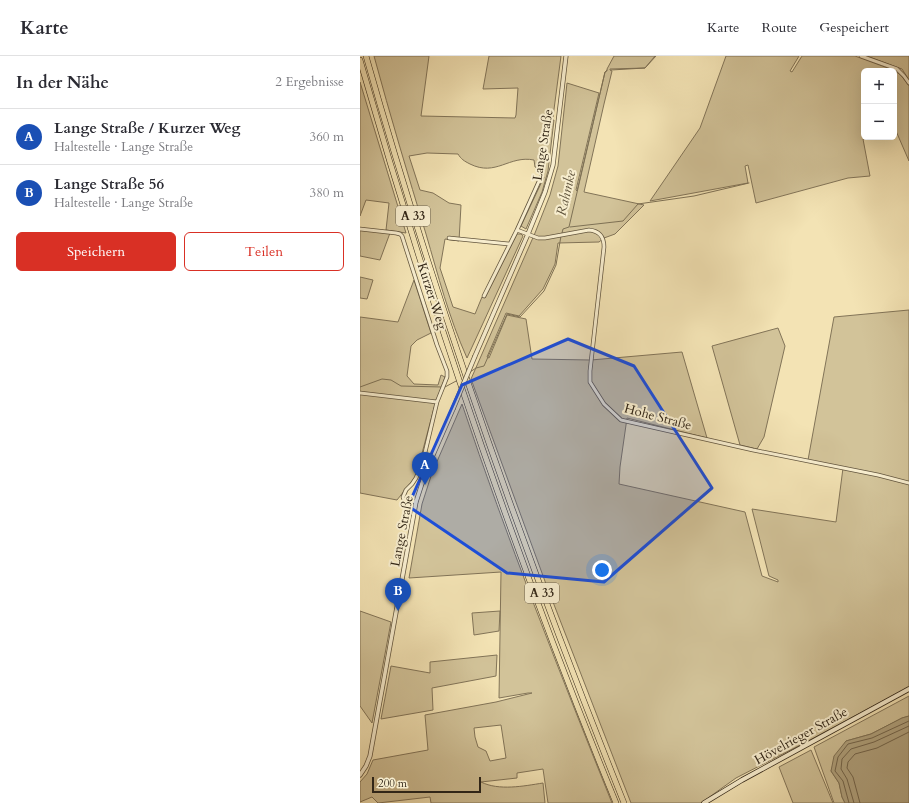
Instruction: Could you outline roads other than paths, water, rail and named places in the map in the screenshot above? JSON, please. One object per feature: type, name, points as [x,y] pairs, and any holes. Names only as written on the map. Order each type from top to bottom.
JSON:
[{"type":"highway","name":"A 33","points":[[366,56],[424,250],[466,381],[534,573],[585,707],[624,803]]},
{"type":"highway","name":"A 33","points":[[360,60],[415,244],[485,456],[580,713],[616,803]]},
{"type":"main road","name":"Hövelrieger Straße","points":[[704,803],[742,780],[909,689]]},
{"type":"street","name":"Lange Straße","points":[[360,775],[370,756],[416,502],[426,471],[545,192],[553,165],[566,56]]},
{"type":"street","points":[[861,56],[897,69],[909,83]]},
{"type":"street","name":"Lange Straße","points":[[484,296],[517,230],[541,177]]},
{"type":"street","name":"Kurzer Weg","points":[[360,229],[396,233],[402,236],[437,345],[447,371],[447,377],[437,402],[423,461],[416,478],[402,497],[404,500],[416,502]]},
{"type":"street","points":[[517,230],[528,234]]},
{"type":"street","name":"Hohe Straße","points":[[528,234],[545,238],[593,230],[599,233],[604,239],[590,382],[604,404],[620,420],[753,450],[878,475],[909,483]]},
{"type":"street","points":[[449,238],[509,244]]},
{"type":"street","points":[[362,393],[437,402]]},
{"type":"water","points":[[909,716],[909,803],[845,803],[839,783],[831,771],[834,756],[846,741],[871,734]]},
{"type":"waterway","name":"Rahmke","points":[[611,70],[645,68],[656,56]]},
{"type":"waterway","name":"Rahmke","points":[[562,233],[563,229],[569,227],[605,72],[607,70]]},
{"type":"waterway","points":[[570,227],[623,221],[638,204],[694,196],[749,183]]},
{"type":"waterway","name":"Rahmke","points":[[470,372],[476,368],[484,366],[507,314],[520,317],[544,291],[556,265],[561,236]]},
{"type":"waterway","name":"Rahmke","points":[[360,387],[382,379],[391,380],[401,386],[442,387]]},
{"type":"waterway","name":"Rahmke","points":[[445,387],[458,380]]},
{"type":"place","name":"Lange Straße / Kurzer Weg","points":[[425,485]]},
{"type":"place","name":"Lange Straße 56","points":[[398,611]]}]
